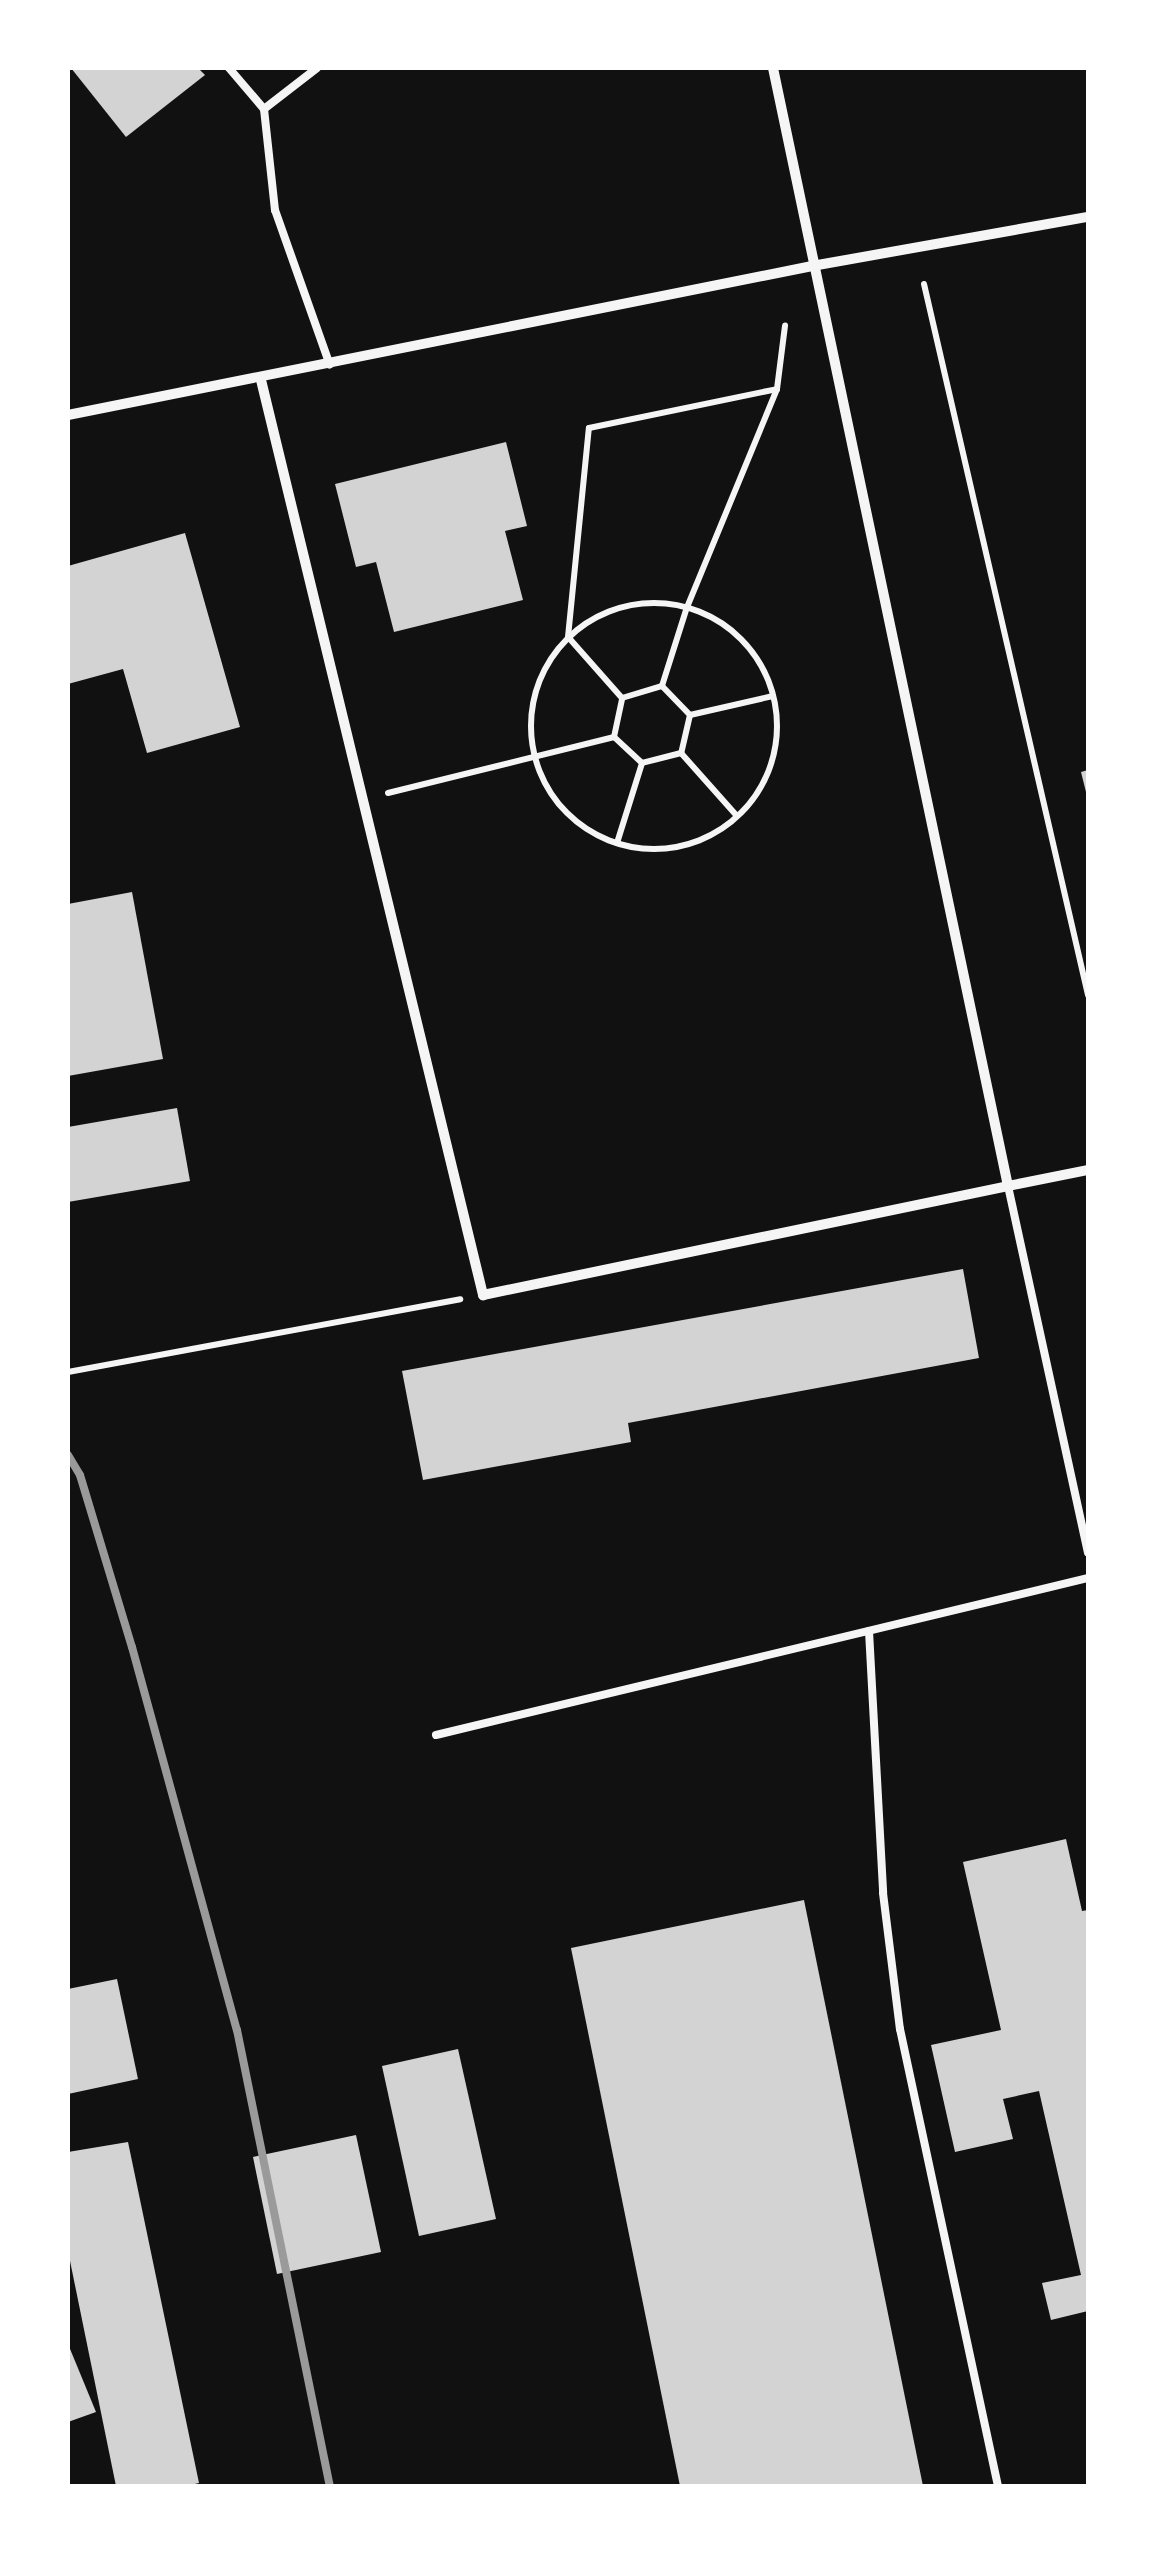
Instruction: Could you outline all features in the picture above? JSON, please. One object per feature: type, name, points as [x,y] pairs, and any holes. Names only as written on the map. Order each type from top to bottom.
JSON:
[{"type":"street","points":[[773,68],[1008,1186]]},
{"type":"street","points":[[68,415],[261,380],[812,266],[1088,218]]},
{"type":"street","points":[[261,380],[483,1294],[1088,1170]]},
{"type":"lane","points":[[229,68],[264,109],[275,210],[330,366]]},
{"type":"lane","points":[[264,109],[316,68]]},
{"type":"lane","points":[[1008,1186],[1088,1552]]},
{"type":"lane","points":[[436,1735],[1088,1578]]},
{"type":"lane","points":[[870,1630],[883,1893],[900,2029],[998,2486]]},
{"type":"path","points":[[924,284],[1088,995]]},
{"type":"path","points":[[662,686],[687,607],[776,389],[785,326]]},
{"type":"path","points":[[622,698],[568,637],[588,428],[776,389]]},
{"type":"path","points":[[644,602],[687,607],[742,640],[774,696],[772,761],[738,816],[680,846],[617,843],[570,815],[552,796],[534,758],[534,693],[568,637],[603,612],[644,602]]},
{"type":"path","points":[[622,698],[662,686]]},
{"type":"path","points":[[662,686],[690,715]]},
{"type":"path","points":[[690,715],[774,696]]},
{"type":"path","points":[[614,737],[622,698]]},
{"type":"path","points":[[682,753],[690,715]]},
{"type":"path","points":[[363,799],[614,737]]},
{"type":"path","points":[[614,737],[642,763]]},
{"type":"path","points":[[682,753],[738,816]]},
{"type":"path","points":[[642,763],[682,753]]},
{"type":"path","points":[[617,843],[642,763]]},
{"type":"path","points":[[68,1372],[483,1294]]},
{"type":"building","points":[[71,68],[198,68],[205,75],[126,137]]},
{"type":"building","points":[[506,442],[527,526],[505,531],[523,600],[394,632],[376,562],[356,567],[335,484]]},
{"type":"building","points":[[185,533],[240,727],[147,753],[123,669],[68,684],[68,566]]},
{"type":"building","points":[[1088,770],[1088,796],[1087,796],[1081,772]]},
{"type":"building","points":[[132,892],[163,1059],[68,1076],[68,904]]},
{"type":"building","points":[[177,1108],[190,1181],[68,1202],[68,1127]]},
{"type":"building","points":[[963,1269],[979,1358],[628,1423],[631,1442],[423,1480],[402,1371]]},
{"type":"building","points":[[1066,1839],[1082,1911],[1088,1910],[1088,2311],[1051,2320],[1042,2283],[1081,2275],[1039,2091],[1003,2099],[1013,2139],[955,2152],[931,2045],[1001,2030],[963,1862]]},
{"type":"building","points":[[804,1900],[923,2486],[680,2486],[571,1948]]},
{"type":"building","points":[[117,1979],[138,2079],[68,2094],[68,1989]]},
{"type":"building","points":[[458,2049],[496,2219],[419,2236],[382,2066]]},
{"type":"building","points":[[356,2135],[381,2252],[277,2274],[253,2157]]},
{"type":"building","points":[[128,2142],[199,2483],[186,2486],[116,2486],[68,2251],[68,2152]]},
{"type":"building","points":[[68,2344],[96,2412],[68,2422]]},
{"type":"railway","points":[[68,1455],[80,1475],[132,1647],[237,2030],[330,2486]]}]
